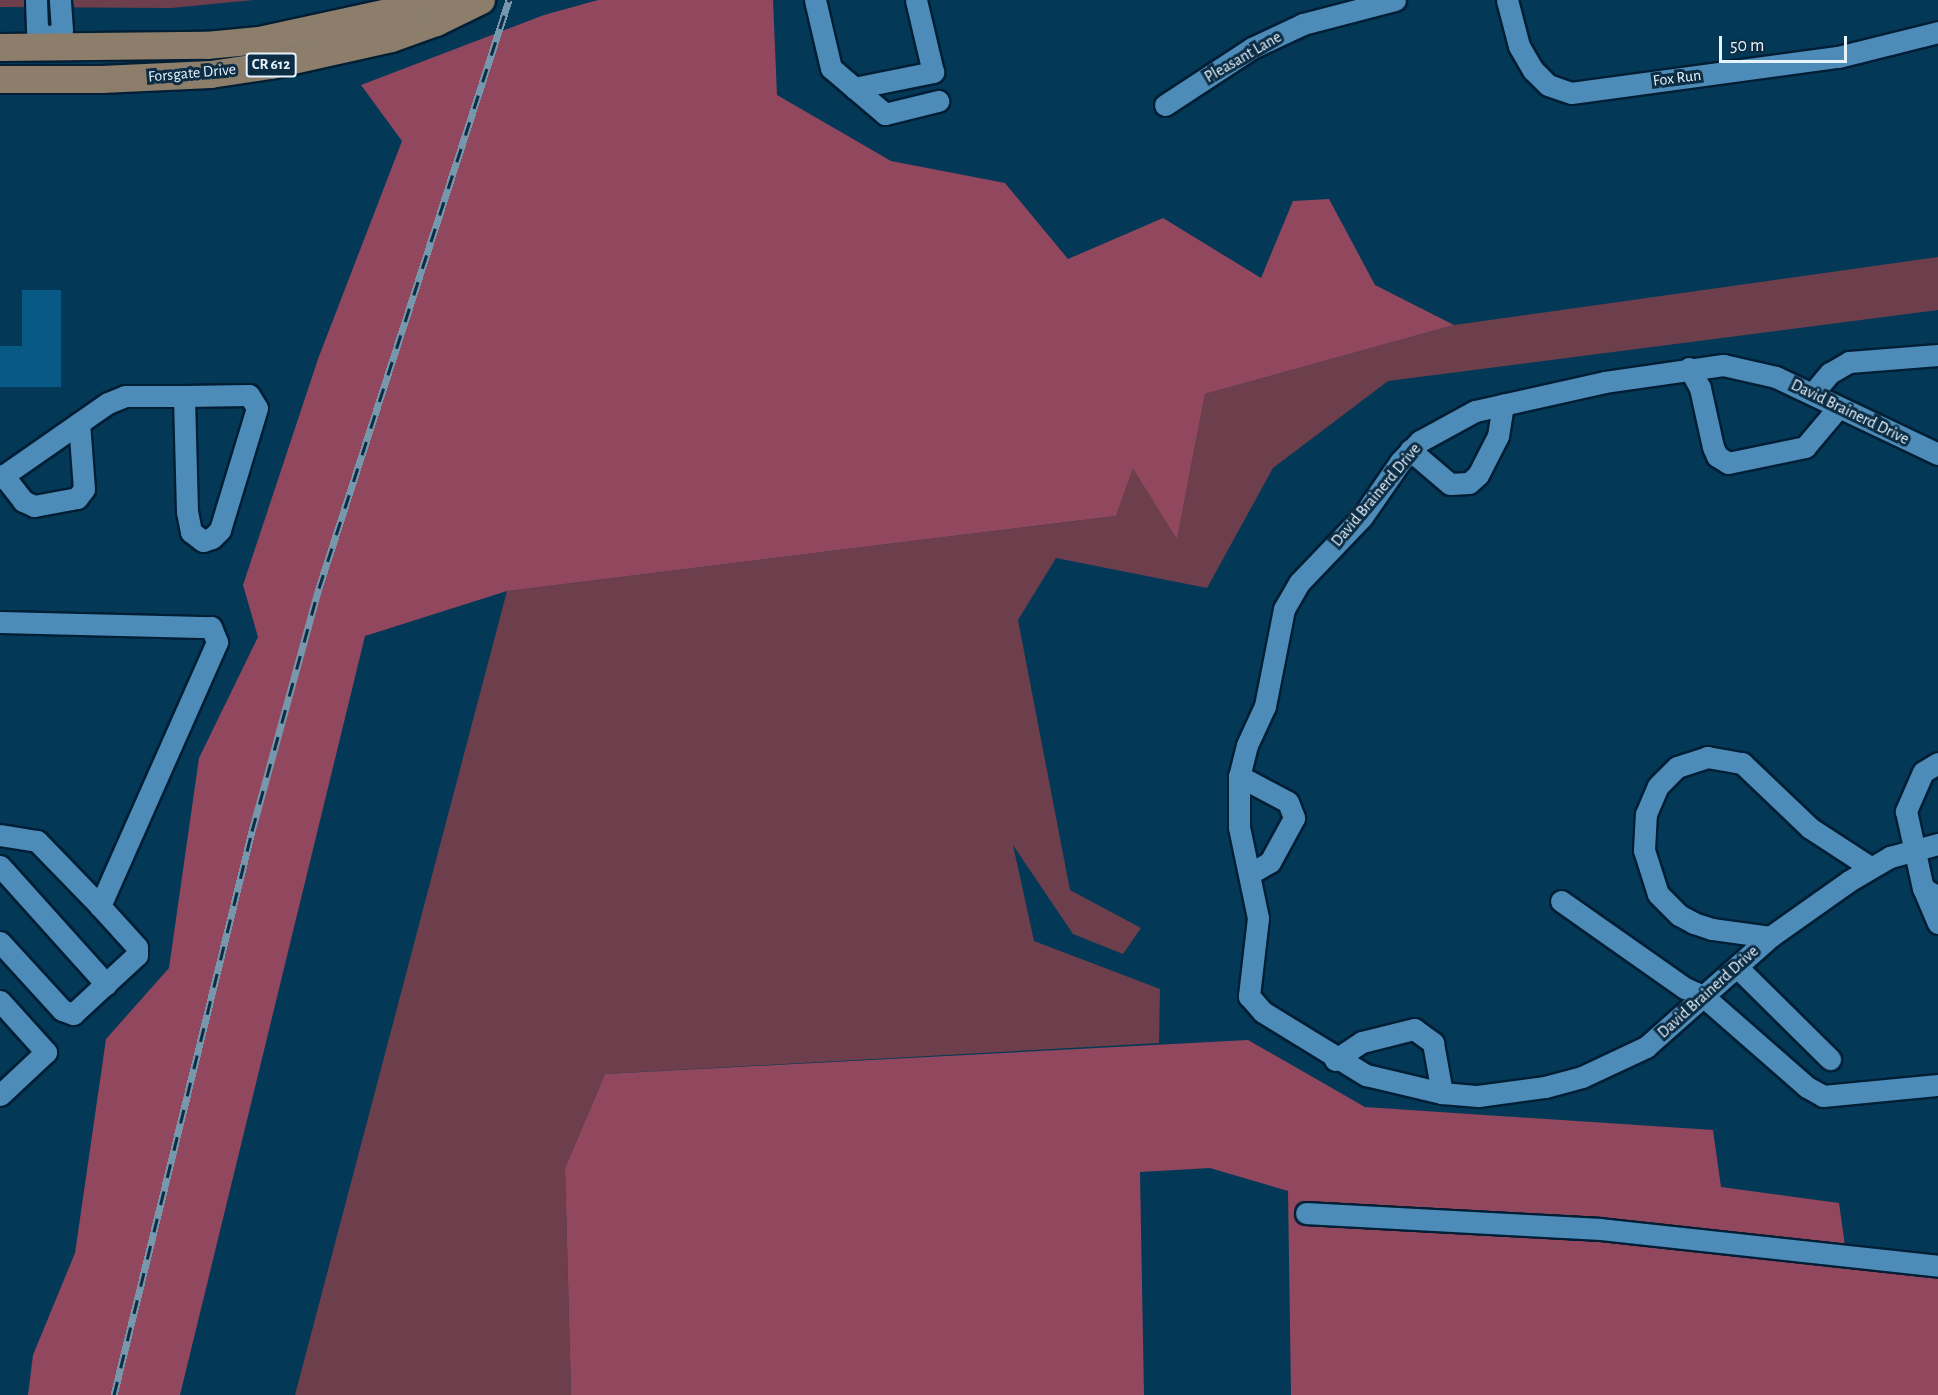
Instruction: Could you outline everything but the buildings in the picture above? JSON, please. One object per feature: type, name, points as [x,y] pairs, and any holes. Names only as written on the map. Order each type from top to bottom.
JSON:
[{"type":"main road","name":"Forsgate Drive","points":[[0,47],[50,42],[206,45],[259,40],[442,0]]},
{"type":"main road","name":"Forsgate Drive","points":[[0,79],[210,74],[270,65],[391,38],[436,22],[481,0]]},
{"type":"street","points":[[36,0],[37,31],[50,42]]},
{"type":"street","points":[[50,79],[50,42],[62,30],[60,0]]},
{"type":"street","points":[[815,0],[831,69],[885,114],[938,101]]},
{"type":"street","points":[[854,88],[933,72],[916,0]]},
{"type":"street","name":"Pleasant Lane","points":[[1165,105],[1252,48],[1293,29],[1395,0]]},
{"type":"street","name":"Fox Run","points":[[1507,0],[1519,46],[1533,70],[1548,85],[1571,93],[1838,57],[1938,32]]},
{"type":"street","points":[[1813,393],[1830,373],[1849,362],[1938,355]]},
{"type":"street","name":"David Brainerd Drive","points":[[1938,454],[1838,408],[1813,393],[1747,369],[1723,365],[1689,368],[1503,404],[1456,418],[1410,450],[1362,517],[1291,595],[1280,628],[1265,706],[1247,745],[1239,776],[1239,827],[1251,873],[1258,918],[1249,996],[1263,1012],[1335,1060],[1366,1076],[1442,1093],[1510,1093],[1582,1077],[1646,1047],[1770,937],[1870,867],[1913,849],[1938,844]]},
{"type":"street","points":[[1689,368],[1700,388],[1713,447],[1728,463],[1805,447],[1838,408]]},
{"type":"street","points":[[79,423],[84,489],[77,498],[34,507],[23,501],[2,477],[79,423],[125,396],[249,395],[257,408],[220,530],[212,538],[203,541],[191,531],[187,512],[184,396]]},
{"type":"street","points":[[1410,450],[1450,484],[1469,483],[1478,475],[1498,436],[1503,404]]},
{"type":"street","points":[[0,622],[211,627],[217,642],[100,906]]},
{"type":"street","points":[[1770,937],[1712,929],[1694,923],[1679,915],[1658,894],[1646,866],[1646,814],[1658,786],[1677,767],[1707,757],[1742,763],[1810,828],[1870,867]]},
{"type":"street","points":[[1938,763],[1923,772],[1906,804],[1913,849],[1931,893],[1938,923]]},
{"type":"street","points":[[1239,776],[1288,802],[1294,818],[1270,862],[1251,873]]},
{"type":"street","points":[[0,835],[37,841],[137,947],[137,955],[73,1014],[62,1010],[0,942]]},
{"type":"street","points":[[0,866],[106,984]]},
{"type":"street","points":[[1561,901],[1685,988],[1703,996],[1798,1080],[1823,1096],[1938,1085]]},
{"type":"street","points":[[1737,967],[1830,1059]]},
{"type":"street","points":[[0,1095],[46,1052],[3,1011]]},
{"type":"street","points":[[1335,1060],[1362,1042],[1404,1029],[1423,1032],[1433,1043],[1442,1093]]},
{"type":"street","points":[[1306,1213],[1600,1229],[1938,1266]]},
{"type":"shaded area","points":[[0,0],[254,0],[171,8],[0,7]]},
{"type":"shaded area","points":[[598,0],[773,0],[777,95],[891,161],[1005,183],[1068,259],[1163,218],[1261,278],[1293,201],[1329,199],[1375,285],[1454,325],[1205,394],[1177,539],[1133,469],[1116,516],[507,591],[365,636],[180,1395],[28,1395],[33,1355],[75,1253],[106,1039],[169,968],[199,758],[258,637],[243,585],[318,359],[402,141],[361,85],[544,15]]},
{"type":"shaded area","points":[[1938,257],[1938,310],[1388,381],[1273,468],[1207,588],[1056,558],[1018,620],[1070,890],[1141,928],[1123,954],[1073,934],[1013,845],[1034,941],[1160,989],[1159,1043],[605,1074],[565,1168],[571,1395],[295,1395],[507,591],[1116,516],[1133,469],[1177,538],[1205,394],[1454,325]]},
{"type":"shaded area","points":[[1248,1040],[1365,1107],[1713,1130],[1721,1187],[1839,1203],[1847,1260],[1938,1268],[1938,1395],[1291,1395],[1288,1191],[1210,1168],[1140,1172],[1144,1395],[571,1395],[565,1168],[605,1074]]},
{"type":"railway","points":[[114,1395],[252,831],[319,588],[509,0]]}]
